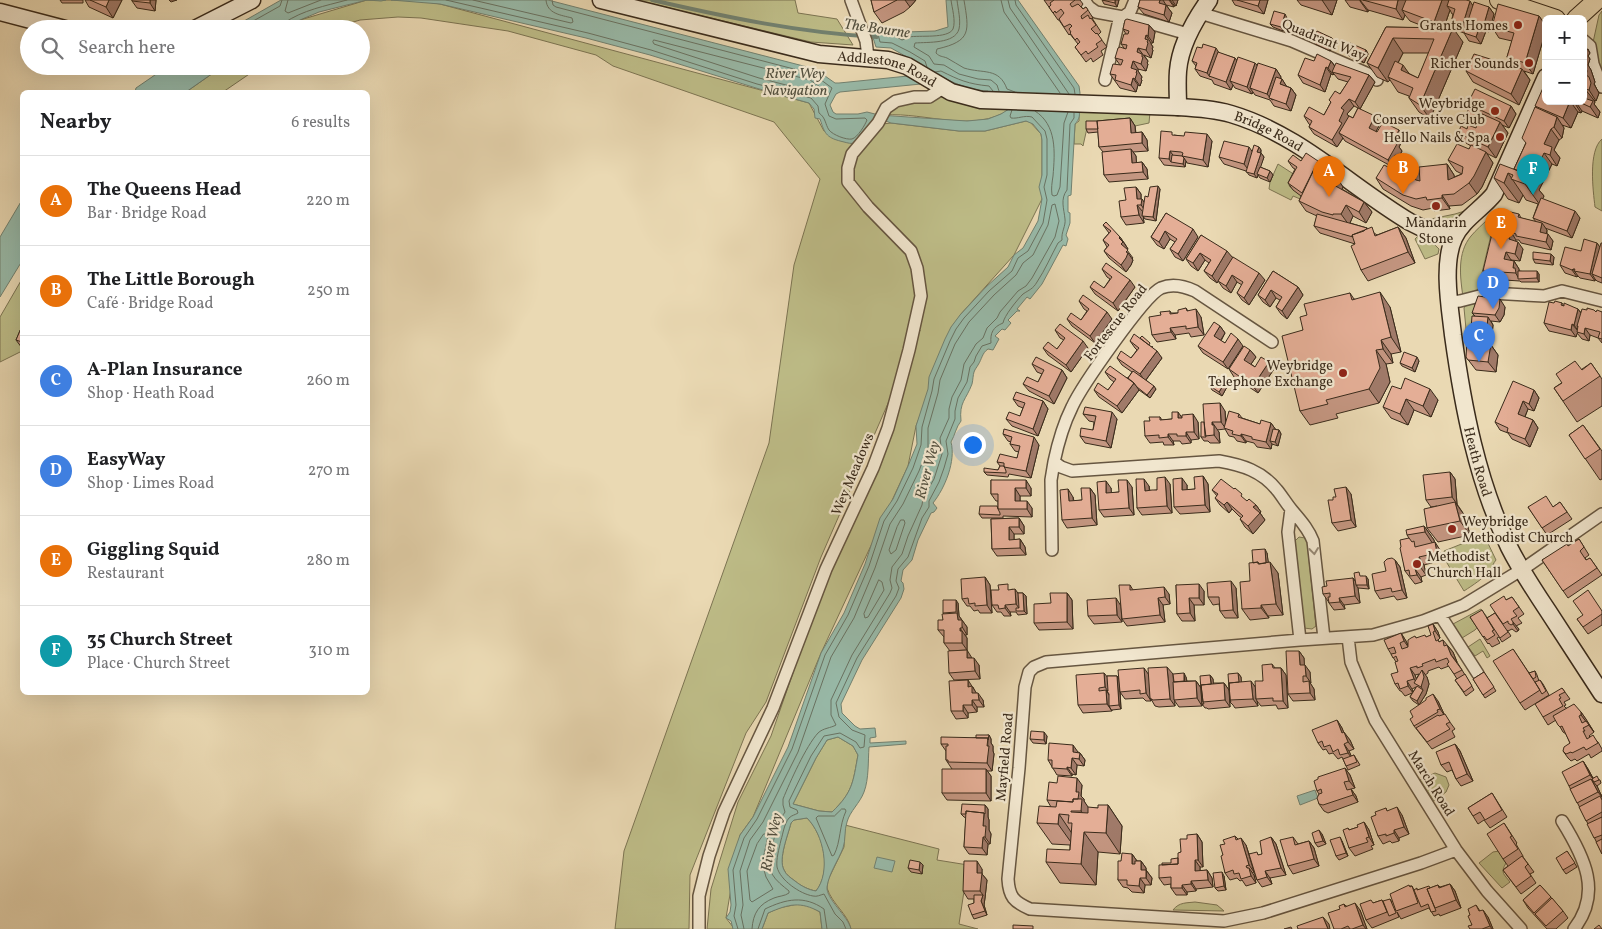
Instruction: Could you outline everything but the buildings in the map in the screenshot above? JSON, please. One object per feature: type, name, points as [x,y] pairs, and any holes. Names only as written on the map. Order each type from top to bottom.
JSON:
[{"type":"main road","points":[[1499,0],[1544,15]]},
{"type":"main road","points":[[1580,15],[1597,0]]},
{"type":"street","points":[[213,20],[252,0]]},
{"type":"street","name":"Addlestone Road","points":[[601,0],[819,54],[888,60],[906,66],[960,96],[989,101],[1086,103]]},
{"type":"street","points":[[851,0],[866,41],[868,57]]},
{"type":"street","points":[[1084,0],[1096,12],[1139,20],[1188,34]]},
{"type":"street","points":[[1105,80],[1120,20],[1125,18],[1130,12],[1135,0]]},
{"type":"street","points":[[1178,107],[1177,82],[1179,63],[1188,34],[1204,7]]},
{"type":"street","name":"Quadrant Way","points":[[1204,7],[1292,41],[1366,73],[1376,80]]},
{"type":"street","points":[[0,12],[31,20]]},
{"type":"street","points":[[1587,43],[1590,46],[1593,64],[1602,87]]},
{"type":"street","points":[[1454,238],[1463,225],[1494,194],[1542,86]]},
{"type":"street","name":"Wey Meadows","points":[[699,929],[699,896],[709,856],[724,812],[773,708],[826,569],[873,468],[888,428],[921,296],[917,268],[911,251],[868,207],[848,182],[848,168],[852,154],[878,123],[886,108],[896,101],[914,97],[929,97],[942,87]]},
{"type":"street","name":"Bridge Road","points":[[1086,103],[1208,109],[1230,114],[1262,126],[1302,148],[1404,218],[1422,228],[1454,238]]},
{"type":"street","name":"Heath Road","points":[[1454,238],[1448,263],[1451,319],[1459,375],[1480,472],[1492,508],[1521,570],[1602,694]]},
{"type":"street","name":"Fortescue Road","points":[[1052,550],[1051,480],[1063,429],[1072,406],[1118,337],[1153,293],[1173,285],[1194,291],[1272,342]]},
{"type":"street","points":[[1450,302],[1460,302],[1491,293],[1544,296],[1562,291],[1602,301]]},
{"type":"street","points":[[1054,462],[1072,471],[1219,461],[1252,469],[1264,476],[1277,488],[1310,532],[1313,541],[1324,638]]},
{"type":"street","points":[[1291,509],[1288,532],[1300,640]]},
{"type":"street","name":"Mayfield Road","points":[[1456,850],[1264,914],[1224,921],[1030,909],[1016,902],[1011,896],[1008,880],[1025,687],[1029,672],[1034,667],[1053,662],[1373,635],[1424,621],[1464,605],[1521,570],[1602,514]]},
{"type":"street","points":[[1440,614],[1478,674]]},
{"type":"street","name":"March Road","points":[[1348,637],[1351,662],[1375,720],[1456,850],[1487,891],[1521,929]]},
{"type":"street","points":[[1562,820],[1588,862],[1597,886],[1596,904],[1585,921],[1574,929]]},
{"type":"shaded area","points":[[367,0],[415,0],[440,4],[809,103],[824,131],[891,123],[959,131],[985,131],[1026,121],[1030,122],[1041,134],[1042,199],[1014,255],[960,315],[916,426],[908,466],[821,653],[753,817],[740,835],[726,918],[733,929],[707,929],[711,889],[738,802],[771,736],[825,581],[920,330],[821,557],[766,702],[746,733],[690,875],[689,929],[615,929],[624,851],[769,443],[794,265],[820,179],[774,122],[613,66],[596,55],[508,31],[421,18],[300,20]]},
{"type":"shaded area","points":[[636,0],[795,0],[798,13],[837,19],[853,45],[811,42]]},
{"type":"shaded area","points":[[1602,11],[1602,81],[1592,47],[1599,15]]},
{"type":"shaded area","points":[[210,75],[248,75],[226,90],[189,90]]},
{"type":"shaded area","points":[[943,88],[991,108],[1010,109],[996,116],[981,120],[965,121],[885,115],[886,108]]},
{"type":"shaded area","points":[[1079,111],[1150,112],[1149,123],[1135,126],[1087,128],[1083,146],[1081,144],[1074,144],[1075,124],[1079,121]]},
{"type":"shaded area","points":[[1602,139],[1602,211],[1595,207],[1593,161],[1595,152]]},
{"type":"shaded area","points":[[1278,164],[1295,175],[1289,186],[1310,203],[1293,196],[1291,200],[1269,189]]},
{"type":"shaded area","points":[[1468,210],[1452,223],[1431,219],[1455,214]]},
{"type":"shaded area","points":[[1488,219],[1494,222],[1478,290],[1477,293],[1463,297],[1461,265],[1463,250],[1471,236]]},
{"type":"shaded area","points":[[1419,235],[1439,249],[1438,254],[1425,259],[1415,239]]},
{"type":"shaded area","points":[[20,282],[20,352],[0,362],[0,317]]},
{"type":"shaded area","points":[[1475,304],[1468,350],[1464,308]]},
{"type":"shaded area","points":[[1484,535],[1496,560],[1491,569],[1478,582],[1464,591],[1447,563],[1444,551]]},
{"type":"shaded area","points":[[1299,537],[1305,538],[1307,541],[1316,626],[1312,629],[1304,628],[1294,542]]},
{"type":"shaded area","points":[[1481,609],[1487,617],[1475,630],[1462,638],[1453,624]]},
{"type":"shaded area","points":[[1480,639],[1490,656],[1487,658],[1483,651],[1475,656],[1468,647]]},
{"type":"shaded area","points":[[838,737],[853,746],[858,755],[853,780],[844,798],[832,812],[819,811],[793,804],[827,740]]},
{"type":"shaded area","points":[[1435,773],[1446,777],[1449,785],[1446,792],[1434,801],[1420,780]]},
{"type":"shaded area","points":[[807,818],[818,834],[824,853],[824,874],[816,891],[802,886],[790,878],[782,865],[783,853],[791,823],[794,820]]},
{"type":"shaded area","points":[[845,825],[939,849],[937,860],[968,865],[959,924],[978,929],[851,929],[847,919],[832,899],[827,888],[828,880],[844,847]]},
{"type":"shaded area","points":[[1499,851],[1506,863],[1503,869],[1504,873],[1510,882],[1502,888],[1479,863],[1493,852]]},
{"type":"shaded area","points":[[1195,902],[1217,905],[1224,911],[1173,910],[1180,904]]},
{"type":"shaded area","points":[[798,904],[809,906],[820,912],[822,929],[762,929],[768,913],[779,908]]},
{"type":"water","points":[[281,0],[367,0],[319,12],[300,20],[246,20]]},
{"type":"water","points":[[391,0],[548,0],[815,69],[835,83],[839,83],[908,76],[923,66],[891,48],[876,47],[869,25],[895,31],[902,35],[906,32],[935,31],[948,27],[946,0],[1018,0],[1079,86],[1079,115],[1075,124],[1071,195],[1068,196],[1070,223],[1066,235],[1068,239],[1066,246],[1063,245],[1042,284],[1030,299],[1027,297],[1017,309],[1020,311],[1017,311],[1008,320],[1011,323],[1005,330],[1002,329],[995,336],[999,339],[993,350],[988,349],[983,354],[975,370],[972,384],[962,405],[961,421],[951,442],[951,466],[942,490],[933,503],[937,508],[931,513],[918,540],[912,560],[903,570],[901,581],[904,589],[901,598],[862,660],[841,704],[842,713],[855,726],[860,729],[875,728],[876,737],[870,738],[870,743],[906,741],[906,744],[869,747],[866,787],[848,818],[843,848],[828,882],[827,887],[830,897],[851,929],[822,929],[820,912],[806,906],[794,905],[768,913],[762,929],[733,929],[731,921],[726,918],[730,912],[731,905],[728,869],[740,835],[753,817],[788,747],[821,653],[844,613],[865,564],[880,518],[893,499],[908,466],[917,444],[916,426],[928,389],[929,377],[945,339],[960,315],[1008,267],[1014,255],[1023,248],[1038,221],[1042,199],[1039,187],[1042,175],[1041,134],[1033,124],[1026,121],[985,131],[959,131],[891,123],[883,120],[862,139],[855,143],[848,143],[828,135],[823,129],[820,119],[815,118],[814,109],[809,103],[650,55],[440,4]],"holes":[[[939,75],[962,86],[988,91],[991,109],[1009,109],[988,119],[967,121],[879,115],[867,112],[836,114],[830,105],[836,94],[840,92],[921,84]],[[838,737],[853,746],[858,755],[853,780],[848,792],[832,812],[819,811],[793,804],[827,740]],[[807,818],[818,834],[824,854],[824,864],[821,883],[816,891],[802,886],[790,878],[782,865],[784,847],[791,823],[794,820]]]},
{"type":"water","points":[[155,75],[210,75],[189,90],[136,90]]},
{"type":"water","points":[[20,203],[20,264],[0,297],[0,237]]},
{"type":"water","points":[[1315,790],[1318,798],[1300,805],[1297,796]]},
{"type":"water","points":[[877,857],[895,861],[892,872],[874,868]]},
{"type":"waterway","name":"The Bourne","points":[[652,0],[792,28],[877,37]]},
{"type":"place","name":"Grants Homes","points":[[1518,25]]},
{"type":"place","name":"Richer Sounds","points":[[1529,63]]},
{"type":"place","name":"Weybridge Conservative Club","points":[[1495,111]]},
{"type":"place","name":"Hello Nails & Spa","points":[[1500,137]]},
{"type":"place","name":"The Little Borough","points":[[1403,194]]},
{"type":"place","name":"35 Church Street","points":[[1533,195]]},
{"type":"place","name":"The Queens Head","points":[[1329,197]]},
{"type":"place","name":"Mandarin Stone","points":[[1436,206]]},
{"type":"place","name":"Giggling Squid","points":[[1501,249]]},
{"type":"place","name":"EasyWay","points":[[1493,309]]},
{"type":"place","name":"A-Plan Insurance","points":[[1479,362]]},
{"type":"place","name":"Weybridge Telephone Exchange","points":[[1343,373]]},
{"type":"place","name":"Weybridge Methodist Church","points":[[1452,529]]},
{"type":"place","name":"Methodist Church Hall","points":[[1417,564]]},
{"type":"water label","name":"River Wey Navigation","points":[[795,82]]},
{"type":"water label","name":"River Wey","points":[[927,470]]},
{"type":"water label","name":"River Wey","points":[[771,842]]}]
